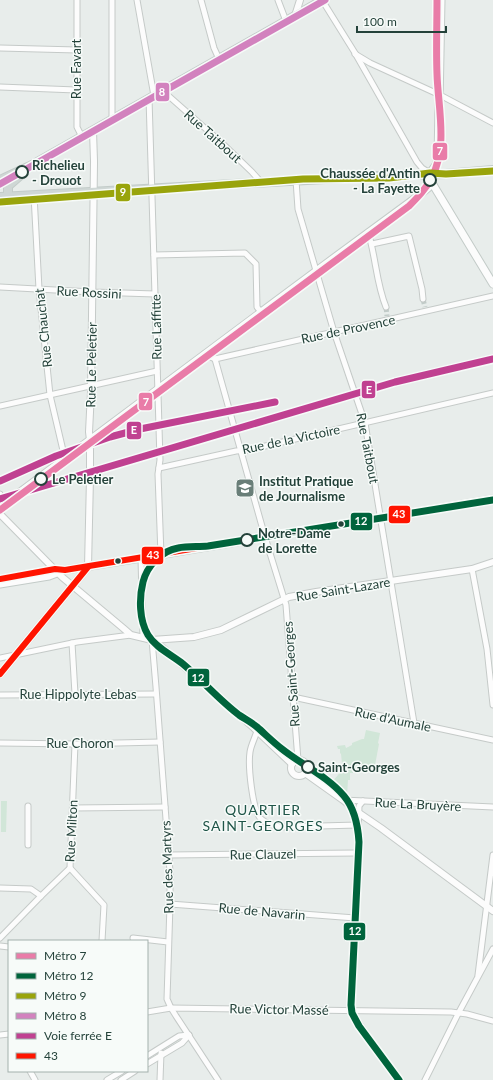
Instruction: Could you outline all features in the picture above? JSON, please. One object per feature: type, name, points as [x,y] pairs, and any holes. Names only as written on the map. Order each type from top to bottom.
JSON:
[{"type":"main road","points":[[0,181],[29,167],[322,0]]},
{"type":"main road","points":[[441,0],[438,159],[436,165],[430,173],[432,183],[493,284]]},
{"type":"main road","points":[[29,167],[10,184],[4,197],[430,173],[446,174],[493,170]]},
{"type":"main road","points":[[2,506],[204,354],[429,188],[432,183]]},
{"type":"main road","points":[[0,584],[49,576],[65,570],[493,499]]},
{"type":"main road","points":[[0,674],[88,567]]},
{"type":"street","name":"Rue Favart","points":[[77,0],[76,127],[82,137]]},
{"type":"street","points":[[112,0],[112,120]]},
{"type":"street","name":"Rue Laffitte","points":[[137,0],[152,97],[152,188],[156,371],[160,460],[161,555]]},
{"type":"street","points":[[201,0],[214,48],[219,59]]},
{"type":"street","points":[[278,0],[286,21]]},
{"type":"street","points":[[295,16],[300,0]]},
{"type":"street","points":[[322,0],[418,162],[422,168],[430,173]]},
{"type":"street","points":[[0,48],[76,50]]},
{"type":"street","points":[[355,54],[370,63],[493,123]]},
{"type":"street","points":[[0,87],[76,90]]},
{"type":"street","name":"Rue Taitbout","points":[[163,91],[223,144],[261,182]]},
{"type":"street","name":"Rue Le Peletier","points":[[88,567],[94,192],[93,131]]},
{"type":"street","name":"Rue Taitbout","points":[[296,180],[298,209],[334,332],[365,423],[414,723]]},
{"type":"street","name":"Rue Chauchat","points":[[34,196],[39,289],[50,395],[65,459]]},
{"type":"street","points":[[368,232],[372,244],[382,298],[386,307]]},
{"type":"street","points":[[372,244],[409,236],[423,299]]},
{"type":"street","points":[[154,255],[245,253],[256,264],[257,307],[261,312]]},
{"type":"street","name":"Rue Rossini","points":[[0,287],[155,294]]},
{"type":"street","name":"Rue de Provence","points":[[215,359],[334,332],[425,309],[493,296]]},
{"type":"street","points":[[204,354],[215,359]]},
{"type":"street","name":"Rue Saint-Georges","points":[[215,359],[265,537],[286,605],[298,760]]},
{"type":"street","points":[[0,406],[156,371]]},
{"type":"street","name":"Rue de la Victoire","points":[[159,468],[241,451],[493,393]]},
{"type":"street","points":[[0,494],[2,506]]},
{"type":"street","points":[[0,514],[58,573],[70,588],[131,635]]},
{"type":"street","points":[[141,558],[143,638]]},
{"type":"street","name":"Rue Saint-Lazare","points":[[152,640],[194,637],[221,630],[289,597],[472,570],[493,562]]},
{"type":"street","points":[[472,570],[490,648],[493,705]]},
{"type":"street","points":[[0,658],[72,643],[131,635],[152,640],[257,731],[292,764]]},
{"type":"street","name":"Rue des Martyrs","points":[[152,640],[168,855],[170,904],[167,999],[171,1008],[218,1080]]},
{"type":"street","points":[[72,643],[75,694]]},
{"type":"street","name":"Rue Hippolyte Lebas","points":[[0,695],[156,694]]},
{"type":"street","name":"Rue d'Aumale","points":[[293,697],[493,740]]},
{"type":"street","points":[[257,731],[250,752],[249,770],[255,808],[260,818],[271,825],[281,827],[358,825]]},
{"type":"street","name":"Rue Choron","points":[[0,743],[75,744],[160,742]]},
{"type":"street","name":"Rue Milton","points":[[0,938],[70,868],[75,744]]},
{"type":"street","points":[[298,760],[304,762],[307,769],[305,773],[295,775],[291,771],[292,764],[298,760]]},
{"type":"street","points":[[305,773],[493,912]]},
{"type":"street","name":"Rue La Bruyère","points":[[343,800],[493,807]]},
{"type":"street","points":[[363,801],[359,806],[350,1010],[398,1080]]},
{"type":"street","points":[[28,806],[28,845]]},
{"type":"street","points":[[73,808],[165,807]]},
{"type":"street","name":"Rue Clauzel","points":[[168,855],[357,853]]},
{"type":"street","points":[[478,977],[493,855]]},
{"type":"street","points":[[70,868],[104,905],[102,940]]},
{"type":"street","points":[[0,888],[31,889],[41,896]]},
{"type":"street","name":"Rue de Navarin","points":[[170,904],[355,918]]},
{"type":"street","points":[[133,938],[168,942]]},
{"type":"street","points":[[425,1080],[493,949]]},
{"type":"street","name":"Rue Victor Massé","points":[[148,1012],[171,1008],[459,1012],[493,1021]]},
{"type":"street","points":[[0,1035],[8,1035]]},
{"type":"street","points":[[148,1055],[179,1036],[189,1035]]},
{"type":"street","points":[[148,1063],[182,1043],[189,1035]]},
{"type":"street","points":[[160,1080],[161,1047]]},
{"type":"street","points":[[107,1080],[120,1072]]},
{"type":"street","points":[[121,1080],[133,1072]]},
{"type":"green space","points":[[366,730],[380,733],[375,765],[369,765],[368,770],[353,770],[353,773],[350,773],[347,796],[331,783],[342,767],[340,749],[338,749],[337,746],[345,745],[346,748],[352,745],[352,743],[364,739]]},
{"type":"green space","points":[[1,801],[7,801],[6,832],[1,832]]},
{"type":"tunnel","points":[[423,299],[425,307]]},
{"type":"tunnel","points":[[386,307],[387,316]]},
{"type":"metro line","name":"8","points":[[0,184],[325,0]]},
{"type":"metro line","name":"7","points":[[0,510],[409,206],[422,193],[432,177],[440,152],[441,126],[437,65],[437,0]]},
{"type":"metro line","name":"9","points":[[0,202],[303,179],[389,178],[430,173],[446,174],[493,171]]},
{"type":"metro line","name":"12","points":[[399,1080],[359,1026],[352,1013],[351,1005],[359,842],[357,824],[351,806],[344,796],[330,782],[275,744],[255,725],[232,709],[183,664],[151,640],[145,629],[141,616],[140,602],[142,588],[145,576],[151,565],[166,552],[178,548],[208,546],[493,500]]},
{"type":"rail line","name":"E","points":[[0,499],[395,382],[493,359]]},
{"type":"rail line","name":"E","points":[[0,481],[56,456],[110,437],[140,429],[275,402]]},
{"type":"transit line","name":"43","points":[[0,579],[55,569],[65,570],[493,499]]},
{"type":"transit line","name":"43","points":[[0,674],[88,567]]},
{"type":"place","name":"Richelieu - Drouot","points":[[22,172]]},
{"type":"place","name":"Chaussée d'Antin - La Fayette","points":[[430,180]]},
{"type":"place","name":"Le Peletier","points":[[41,479]]},
{"type":"place","name":"Institut Pratique de Journalisme","points":[[245,488]]},
{"type":"place","name":"Notre-Dame de Lorette","points":[[247,540]]},
{"type":"place","name":"Saint-Georges","points":[[308,767]]},
{"type":"district","name":"QUARTIER SAINT-GEORGES","points":[[263,818]]}]
